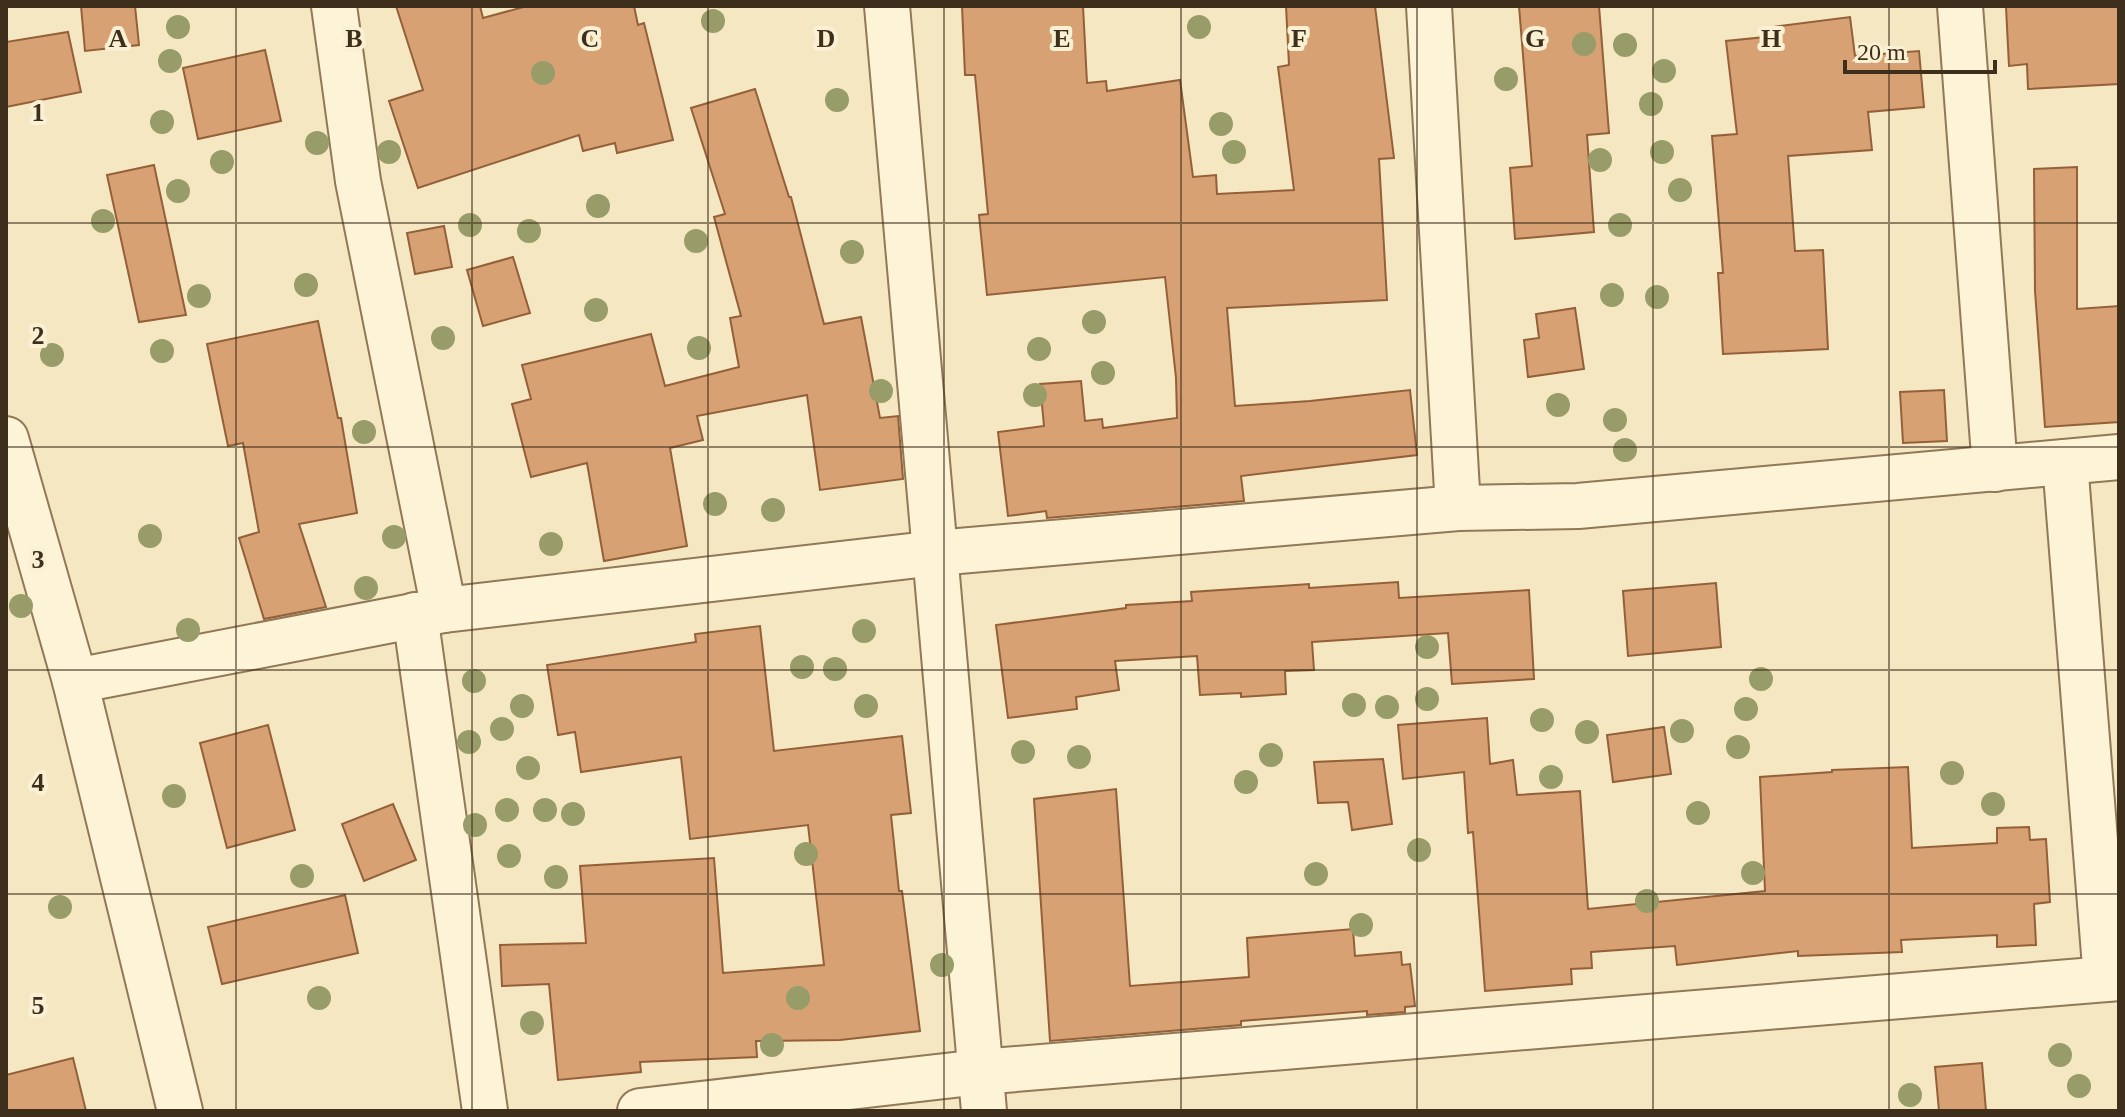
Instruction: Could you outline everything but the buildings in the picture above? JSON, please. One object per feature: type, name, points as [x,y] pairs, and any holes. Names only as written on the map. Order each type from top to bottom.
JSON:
[{"type":"street","points":[[334,6],[358,181],[430,613],[485,1111]]},
{"type":"street","points":[[887,6],[982,1092]]},
{"type":"street","points":[[1429,6],[1458,508]]},
{"type":"street","points":[[1960,6],[1995,469]]},
{"type":"street","points":[[6,439],[75,681],[180,1111]]},
{"type":"street","points":[[75,681],[430,613],[936,553],[1458,508],[1578,506],[2119,457]]},
{"type":"street","points":[[640,1111],[982,1092],[2113,978],[2065,462]]}]
